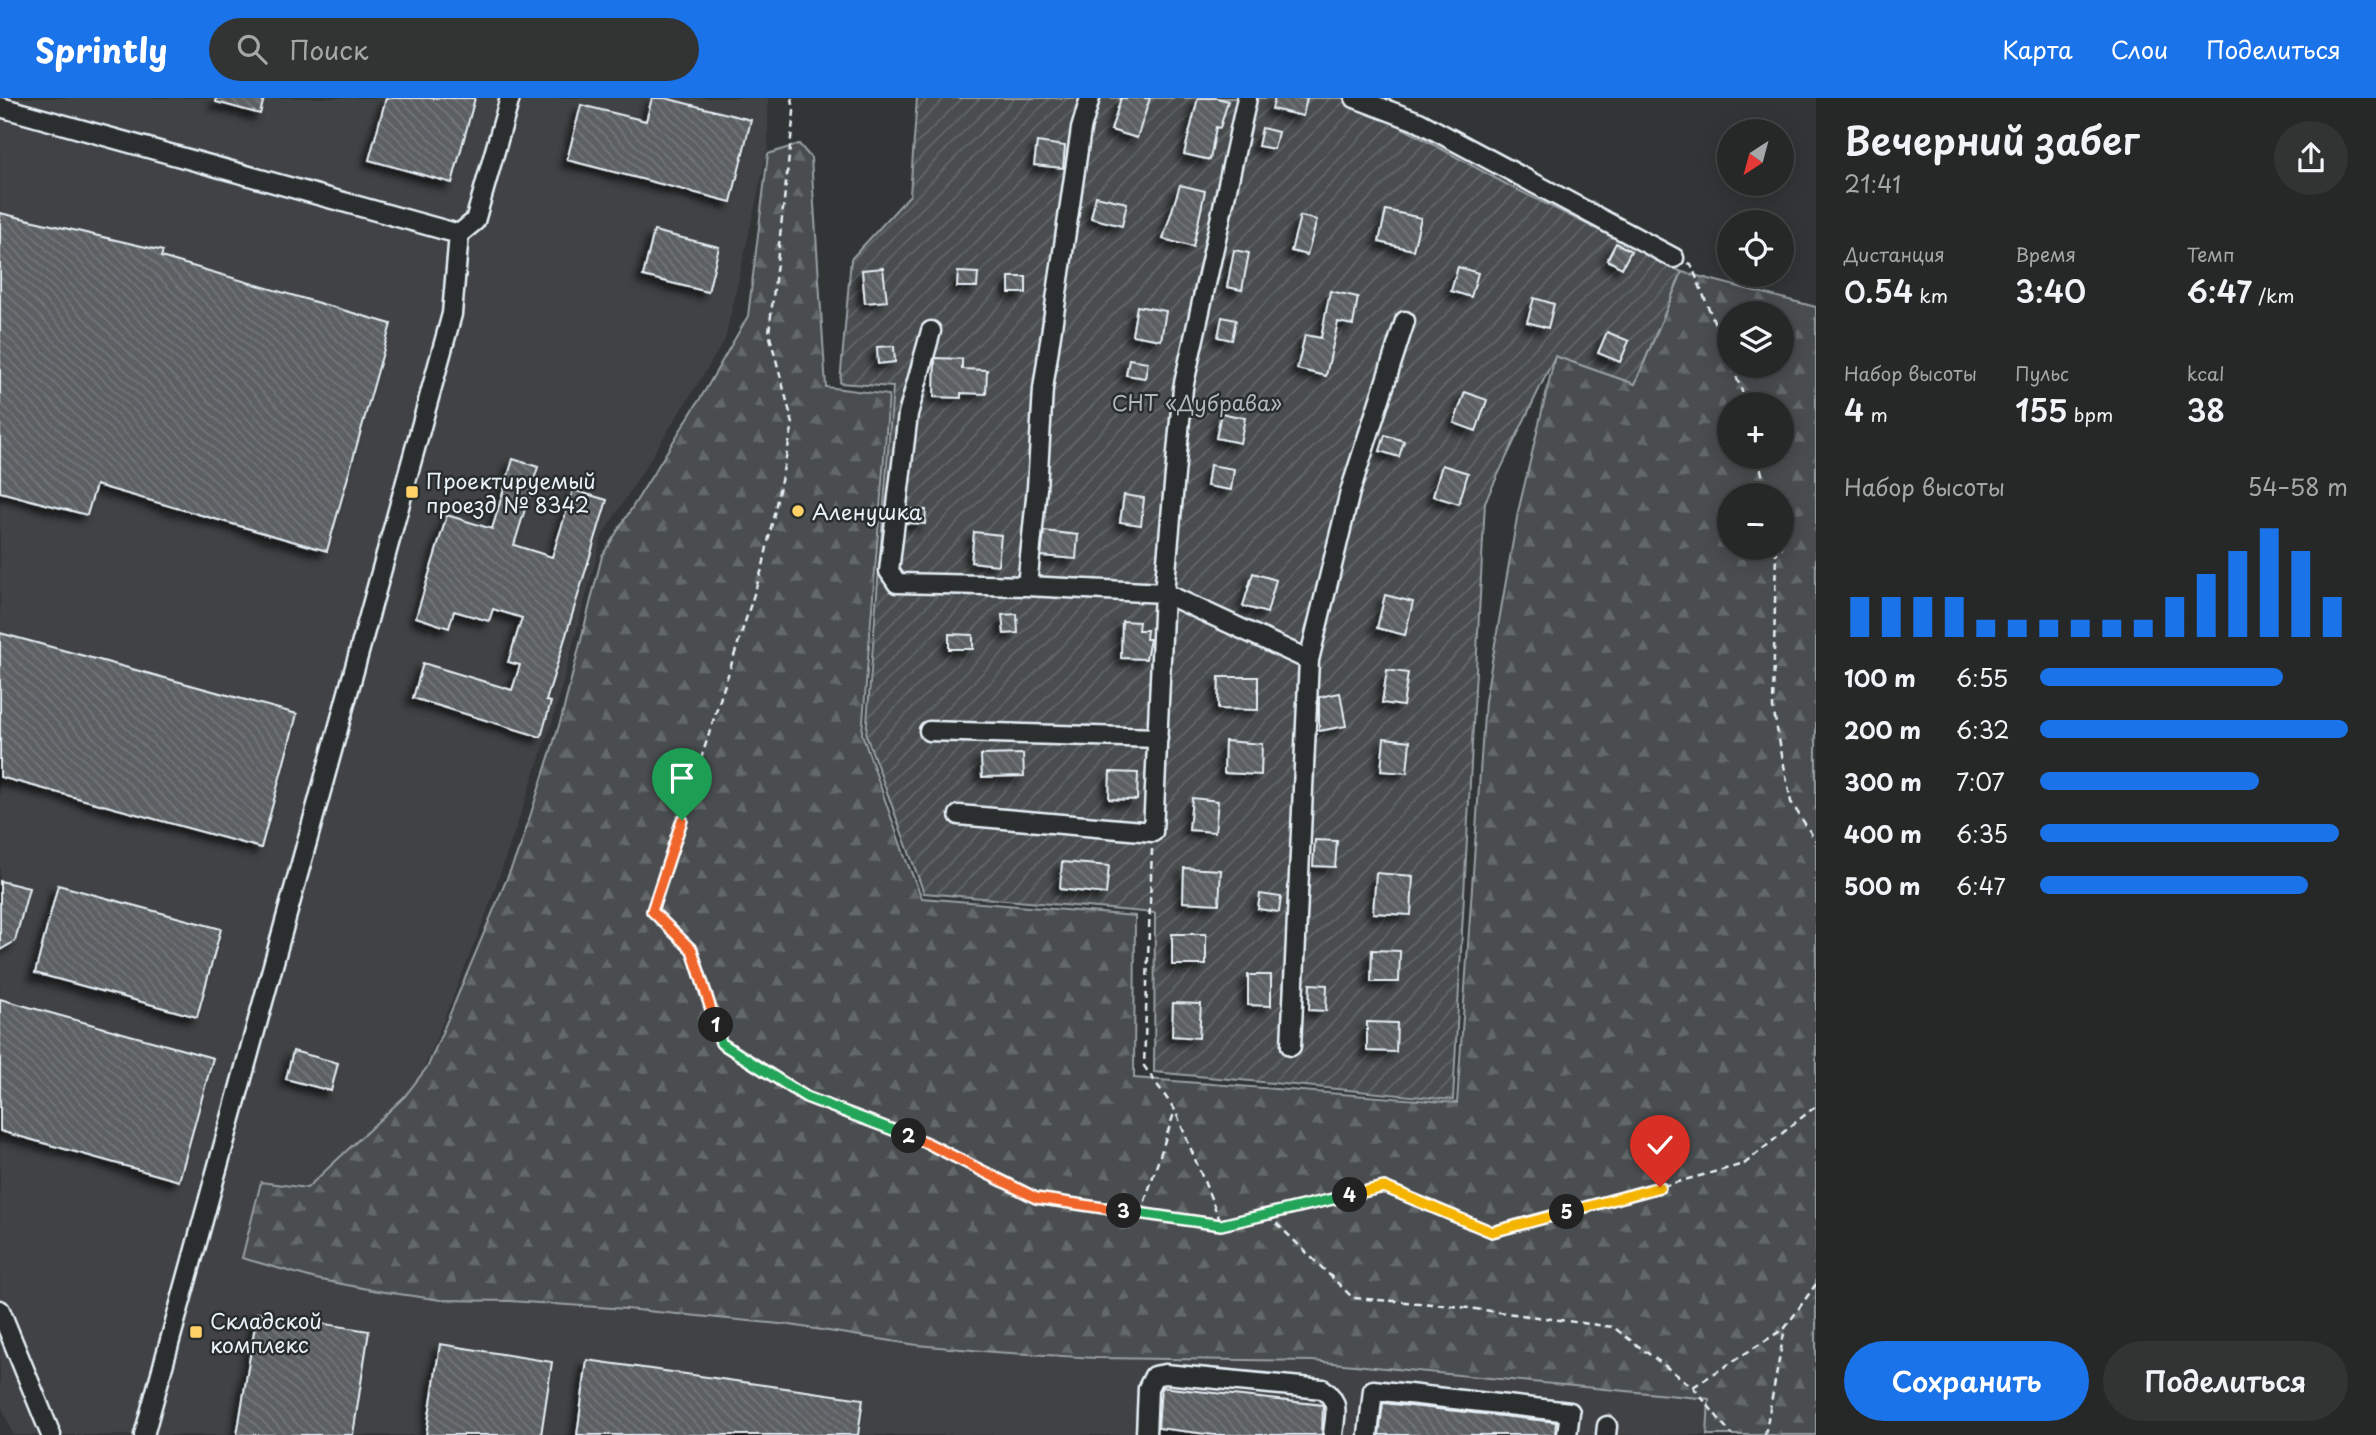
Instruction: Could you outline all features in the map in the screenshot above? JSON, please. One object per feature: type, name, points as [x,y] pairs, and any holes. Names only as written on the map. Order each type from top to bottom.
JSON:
[{"type":"street","points":[[144,1435],[452,314],[458,234],[475,221],[510,98]]},
{"type":"street","points":[[1027,586],[1043,389],[1081,129],[1090,98]]},
{"type":"street","points":[[959,814],[1153,832],[1164,593],[1183,388],[1247,98]]},
{"type":"street","points":[[1355,98],[1419,122],[1682,261]]},
{"type":"street","points":[[0,107],[458,234]]},
{"type":"street","points":[[1291,1046],[1309,660],[1350,492],[1405,321]]},
{"type":"street","points":[[931,331],[908,414],[889,571],[897,583],[1164,593],[1309,660]]},
{"type":"street","points":[[929,732],[1158,738]]},
{"type":"street","points":[[0,1310],[51,1435]]},
{"type":"street","points":[[1146,1435],[1148,1388],[1154,1376],[1165,1374],[1323,1389],[1332,1396],[1336,1405],[1333,1435]]},
{"type":"street","points":[[1368,1435],[1373,1390],[1570,1412],[1567,1435]]},
{"type":"path","points":[[792,98],[794,112],[769,333],[793,424],[763,566],[652,911],[692,950],[721,1043],[806,1097],[927,1143],[1036,1198],[1221,1225],[1384,1187],[1492,1232],[1744,1164],[1816,1106]]},
{"type":"path","points":[[1682,261],[1717,334]]},
{"type":"path","points":[[1776,560],[1773,708],[1791,802],[1816,841]]},
{"type":"path","points":[[1153,832],[1144,1066],[1175,1110],[1221,1225]]},
{"type":"path","points":[[1140,1213],[1175,1110]]},
{"type":"path","points":[[1267,1214],[1353,1298],[1445,1305],[1613,1327],[1693,1387],[1732,1435]]},
{"type":"path","points":[[1693,1387],[1785,1328],[1816,1284]]},
{"type":"path","points":[[1765,1435],[1785,1328]]},
{"type":"shaded area","points":[[0,98],[768,98],[768,148],[725,340],[602,536],[553,719],[487,912],[418,1084],[307,1189],[243,1259],[316,1279],[441,1300],[510,1301],[626,1309],[790,1325],[917,1345],[994,1352],[1096,1358],[1312,1361],[1709,1399],[1707,1435],[13,1435],[0,1402]]},
{"type":"green space","name":"СНТ «Дубрава»","points":[[917,98],[1348,98],[1506,184],[1682,272],[1635,384],[1555,356],[1485,502],[1453,1100],[1154,1072],[1155,913],[924,893],[866,735],[893,387],[840,383],[851,259],[910,195]]},
{"type":"green space","points":[[799,144],[811,158],[826,387],[889,395],[862,734],[922,898],[1135,916],[1134,1078],[1457,1103],[1485,701],[1518,512],[1555,356],[1635,384],[1682,272],[1717,281],[1717,287],[1739,287],[1793,301],[1717,301],[1717,378],[1794,378],[1794,301],[1816,307],[1816,1435],[1707,1435],[1709,1399],[1312,1361],[1096,1358],[994,1352],[917,1345],[790,1325],[626,1309],[510,1301],[441,1300],[316,1279],[242,1258],[261,1182],[307,1188],[405,1096],[428,1066],[521,845],[562,716],[602,556],[748,316],[768,154]]},
{"type":"building","points":[[216,98],[264,98],[260,114],[216,102]]},
{"type":"building","points":[[386,98],[475,98],[452,183],[369,160]]},
{"type":"building","points":[[652,98],[665,98],[751,120],[731,202],[567,160],[581,105],[646,121]]},
{"type":"building","points":[[1121,98],[1150,98],[1137,138],[1111,130]]},
{"type":"building","points":[[1198,98],[1228,101],[1220,128],[1216,127],[1210,160],[1184,154]]},
{"type":"building","points":[[1275,98],[1307,98],[1303,116],[1272,109]]},
{"type":"building","points":[[1262,128],[1278,132],[1274,149],[1258,146]]},
{"type":"building","points":[[1037,142],[1065,146],[1063,168],[1034,165]]},
{"type":"building","points":[[1180,185],[1205,191],[1193,247],[1163,239]]},
{"type":"building","points":[[1096,196],[1127,203],[1122,226],[1091,218]]},
{"type":"building","points":[[1386,210],[1421,218],[1413,250],[1379,242]]},
{"type":"building","points":[[0,213],[163,251],[161,257],[391,324],[327,551],[96,485],[87,515],[0,492]]},
{"type":"building","points":[[1300,216],[1317,220],[1307,255],[1291,251]]},
{"type":"building","points":[[654,231],[719,247],[708,292],[643,276]]},
{"type":"building","points":[[1616,243],[1631,251],[1622,268],[1607,260]]},
{"type":"building","points":[[1234,250],[1249,253],[1242,290],[1227,287]]},
{"type":"building","points":[[1458,267],[1478,273],[1471,297],[1451,291]]},
{"type":"building","points":[[883,268],[887,301],[865,303],[862,270]]},
{"type":"building","points":[[958,272],[978,273],[977,287],[957,287]]},
{"type":"building","points":[[1009,277],[1026,277],[1026,293],[1009,293]]},
{"type":"building","points":[[1330,291],[1358,297],[1353,325],[1338,322],[1326,376],[1297,369],[1305,335],[1321,338]]},
{"type":"building","points":[[1534,298],[1554,304],[1548,328],[1527,322]]},
{"type":"building","points":[[1137,306],[1166,311],[1161,340],[1132,335]]},
{"type":"building","points":[[1222,317],[1236,320],[1232,340],[1218,337]]},
{"type":"building","points":[[1607,332],[1629,341],[1620,362],[1598,353]]},
{"type":"building","points":[[894,346],[895,362],[878,364],[877,347]]},
{"type":"building","points":[[935,358],[962,359],[962,369],[987,370],[986,394],[961,393],[961,398],[934,397]]},
{"type":"building","points":[[1129,359],[1148,362],[1145,378],[1126,375]]},
{"type":"building","points":[[1465,392],[1487,400],[1476,431],[1454,423]]},
{"type":"building","points":[[1221,413],[1245,418],[1240,443],[1216,438]]},
{"type":"building","points":[[1385,435],[1404,441],[1399,457],[1380,451]]},
{"type":"building","points":[[513,459],[538,467],[514,545],[552,557],[573,490],[607,500],[546,701],[551,702],[541,737],[413,698],[423,663],[512,690],[520,665],[508,662],[522,618],[493,609],[489,621],[454,611],[449,628],[416,617],[447,515],[492,529]]},
{"type":"building","points":[[1210,465],[1234,469],[1231,490],[1207,486]]},
{"type":"building","points":[[1442,465],[1468,473],[1459,504],[1433,496]]},
{"type":"building","points":[[1124,495],[1144,498],[1141,525],[1120,522]]},
{"type":"building","points":[[908,509],[926,510],[925,524],[906,523]]},
{"type":"building","points":[[1044,531],[1078,535],[1076,559],[1041,556]]},
{"type":"building","points":[[974,532],[1001,535],[998,565],[971,562]]},
{"type":"building","points":[[1253,573],[1276,580],[1267,613],[1243,606]]},
{"type":"building","points":[[1385,595],[1413,602],[1405,635],[1377,628]]},
{"type":"building","points":[[1017,614],[1018,633],[1004,634],[1002,615]]},
{"type":"building","points":[[1122,621],[1139,622],[1138,630],[1147,630],[1146,639],[1150,639],[1146,659],[1121,658]]},
{"type":"building","points":[[0,633],[297,714],[261,848],[0,777]]},
{"type":"building","points":[[949,634],[973,635],[973,649],[949,649]]},
{"type":"building","points":[[1387,670],[1408,673],[1403,706],[1382,703]]},
{"type":"building","points":[[1219,677],[1258,677],[1258,710],[1218,709]]},
{"type":"building","points":[[1340,693],[1346,726],[1319,731],[1319,697]]},
{"type":"building","points":[[1384,738],[1410,741],[1407,773],[1381,771]]},
{"type":"building","points":[[1225,741],[1262,744],[1261,775],[1224,773]]},
{"type":"building","points":[[1023,754],[1024,776],[982,777],[981,755]]},
{"type":"building","points":[[1110,772],[1138,773],[1137,800],[1109,799]]},
{"type":"building","points":[[1192,798],[1218,801],[1215,832],[1189,830]]},
{"type":"building","points":[[1315,840],[1337,841],[1335,867],[1313,866]]},
{"type":"building","points":[[1062,862],[1109,866],[1106,894],[1060,889]]},
{"type":"building","points":[[1184,868],[1221,870],[1219,904],[1183,902]]},
{"type":"building","points":[[1376,873],[1413,876],[1411,915],[1373,913]]},
{"type":"building","points":[[0,881],[29,888],[15,941],[0,950]]},
{"type":"building","points":[[58,885],[221,929],[197,1017],[35,973]]},
{"type":"building","points":[[1260,894],[1281,897],[1279,912],[1258,909]]},
{"type":"building","points":[[1172,934],[1206,934],[1206,965],[1172,965]]},
{"type":"building","points":[[1372,950],[1400,951],[1399,982],[1371,982]]},
{"type":"building","points":[[1248,975],[1271,975],[1271,1006],[1248,1005]]},
{"type":"building","points":[[1310,984],[1327,985],[1326,1011],[1309,1010]]},
{"type":"building","points":[[0,999],[213,1058],[179,1181],[0,1131]]},
{"type":"building","points":[[1173,1003],[1201,1004],[1199,1038],[1172,1036]]},
{"type":"building","points":[[1367,1022],[1397,1023],[1396,1052],[1367,1051]]},
{"type":"building","points":[[293,1051],[338,1063],[331,1091],[286,1079]]},
{"type":"building","points":[[257,1313],[369,1331],[353,1435],[237,1435]]},
{"type":"building","points":[[440,1344],[552,1362],[541,1435],[426,1435]]},
{"type":"building","points":[[587,1360],[863,1399],[858,1435],[577,1435]]},
{"type":"building","points":[[1161,1387],[1323,1405],[1322,1435],[1214,1435],[1158,1428]]},
{"type":"building","points":[[1383,1403],[1556,1422],[1555,1435],[1379,1435]]},
{"type":"place","name":"Проектируемый проезд № 8342","points":[[412,492]]},
{"type":"place","name":"Аленушка","points":[[798,511]]},
{"type":"place","name":"Складской комплекс","points":[[196,1332]]},
{"type":"route","points":[[682,820],[652,911],[692,950],[721,1043],[806,1097],[927,1143],[1036,1198],[1221,1225],[1384,1187],[1492,1232],[1660,1187]]}]
